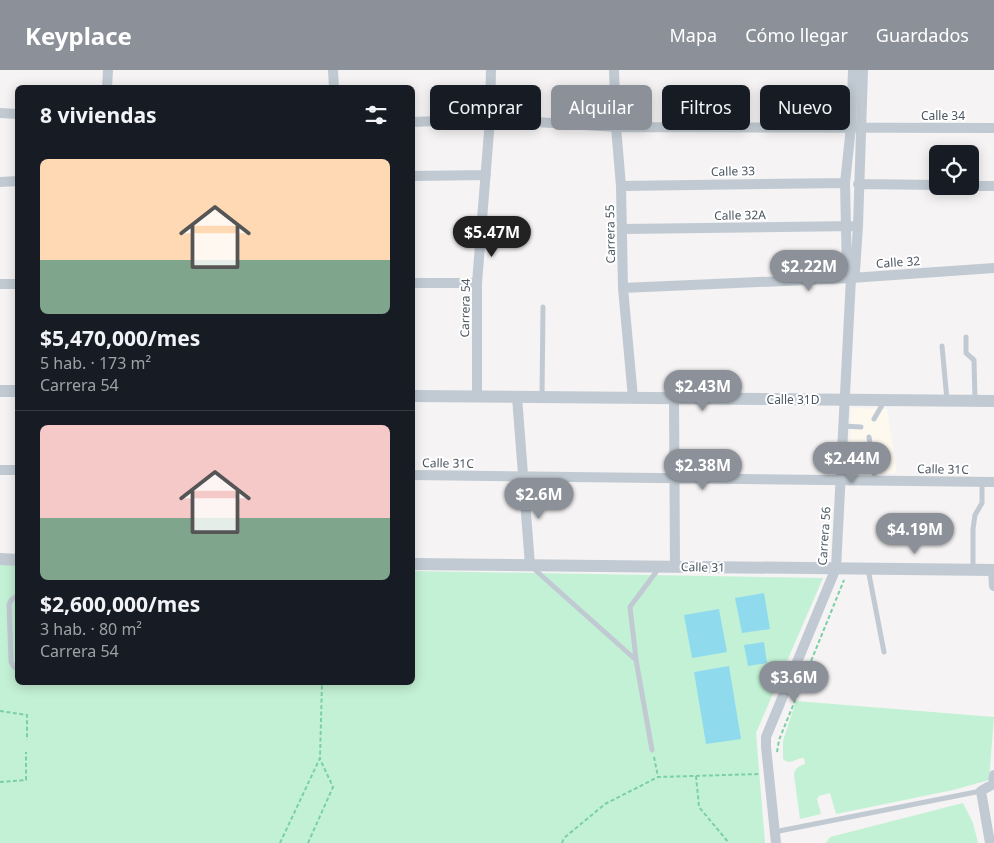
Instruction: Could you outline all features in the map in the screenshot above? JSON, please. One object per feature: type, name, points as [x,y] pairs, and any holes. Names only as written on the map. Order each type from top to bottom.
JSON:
[{"type":"street","points":[[107,85],[108,70]]},
{"type":"street","points":[[333,70],[334,85]]},
{"type":"street","name":"Carrera 54","points":[[491,70],[491,85]]},
{"type":"street","name":"Carrera 55","points":[[614,70],[615,85]]},
{"type":"street","name":"Carrera 56","points":[[775,838],[766,737],[836,568],[851,278],[847,274],[858,184],[853,70]]},
{"type":"street","name":"Carrera 56","points":[[853,226],[845,183],[856,127],[863,70]]},
{"type":"street","points":[[0,113],[15,114]]},
{"type":"street","name":"Calle 34","points":[[415,122],[430,121]]},
{"type":"street","name":"Calle 34","points":[[652,126],[994,128]]},
{"type":"street","name":"Carrera 54","points":[[477,396],[477,283],[489,130]]},
{"type":"street","name":"Carrera 55","points":[[616,130],[621,186],[623,288],[633,398]]},
{"type":"street","points":[[415,176],[486,175]]},
{"type":"street","points":[[0,182],[15,181]]},
{"type":"street","name":"Calle 33","points":[[621,186],[845,183]]},
{"type":"street","points":[[858,184],[929,185]]},
{"type":"street","points":[[979,186],[994,186]]},
{"type":"street","name":"Calle 32A","points":[[622,230],[853,226]]},
{"type":"street","name":"Calle 32","points":[[623,288],[851,278],[994,268]]},
{"type":"street","points":[[415,283],[477,283]]},
{"type":"street","points":[[0,284],[15,284]]},
{"type":"street","points":[[0,390],[15,391]]},
{"type":"street","name":"Calle 31D","points":[[415,396],[994,400]]},
{"type":"street","points":[[517,397],[530,565]]},
{"type":"street","points":[[674,399],[675,567]]},
{"type":"street","points":[[0,470],[15,470]]},
{"type":"street","name":"Calle 31C","points":[[415,474],[994,482]]},
{"type":"street","points":[[0,559],[15,560]]},
{"type":"street","name":"Calle 31","points":[[415,564],[994,570]]},
{"type":"street","points":[[994,570],[994,586]]},
{"type":"street","points":[[990,843],[981,791],[993,784],[994,775]]},
{"type":"lane","points":[[542,397],[543,307]]},
{"type":"lane","points":[[966,337],[966,353],[974,360],[975,400]]},
{"type":"lane","points":[[942,346],[947,400]]},
{"type":"lane","points":[[874,419],[885,400]]},
{"type":"lane","points":[[843,426],[861,427]]},
{"type":"lane","points":[[869,436],[872,455]]},
{"type":"lane","points":[[873,466],[875,481]]},
{"type":"lane","points":[[973,570],[972,529],[975,515],[982,503],[982,482]]},
{"type":"lane","points":[[530,565],[636,660]]},
{"type":"lane","points":[[652,750],[636,660],[630,607],[660,566]]},
{"type":"lane","points":[[868,568],[884,652]]},
{"type":"lane","points":[[15,597],[9,605],[11,662],[15,668]]},
{"type":"lane","points":[[775,838],[981,791]]},
{"type":"path","points":[[777,753],[779,740],[849,568]]},
{"type":"path","points":[[280,843],[320,758],[322,685]]},
{"type":"path","points":[[0,711],[27,715],[26,740]]},
{"type":"path","points":[[652,750],[658,777]]},
{"type":"path","points":[[0,782],[26,780],[26,752]]},
{"type":"path","points":[[308,843],[333,787],[320,758]]},
{"type":"path","points":[[562,843],[564,838],[604,804],[658,777],[760,774]]},
{"type":"path","points":[[696,776],[698,806],[729,843]]},
{"type":"shaded area","points":[[851,408],[887,409],[897,473],[849,473]]},
{"type":"green space","points":[[0,564],[15,564],[15,685],[415,685],[415,571],[823,578],[756,733],[765,843],[0,843]]},
{"type":"green space","points":[[796,701],[994,717],[989,780],[953,790],[836,814],[830,793],[819,796],[817,799],[821,814],[800,819],[794,775],[797,768],[805,764],[804,758],[790,762],[783,759],[783,741]]},
{"type":"green space","points":[[963,803],[973,823],[978,843],[826,843],[830,837]]},
{"type":"water","points":[[764,593],[770,629],[742,633],[735,598]]},
{"type":"water","points":[[719,609],[727,652],[692,658],[684,615]]},
{"type":"water","points":[[764,642],[767,663],[748,666],[744,645]]},
{"type":"water","points":[[729,666],[741,739],[706,744],[694,672]]}]
